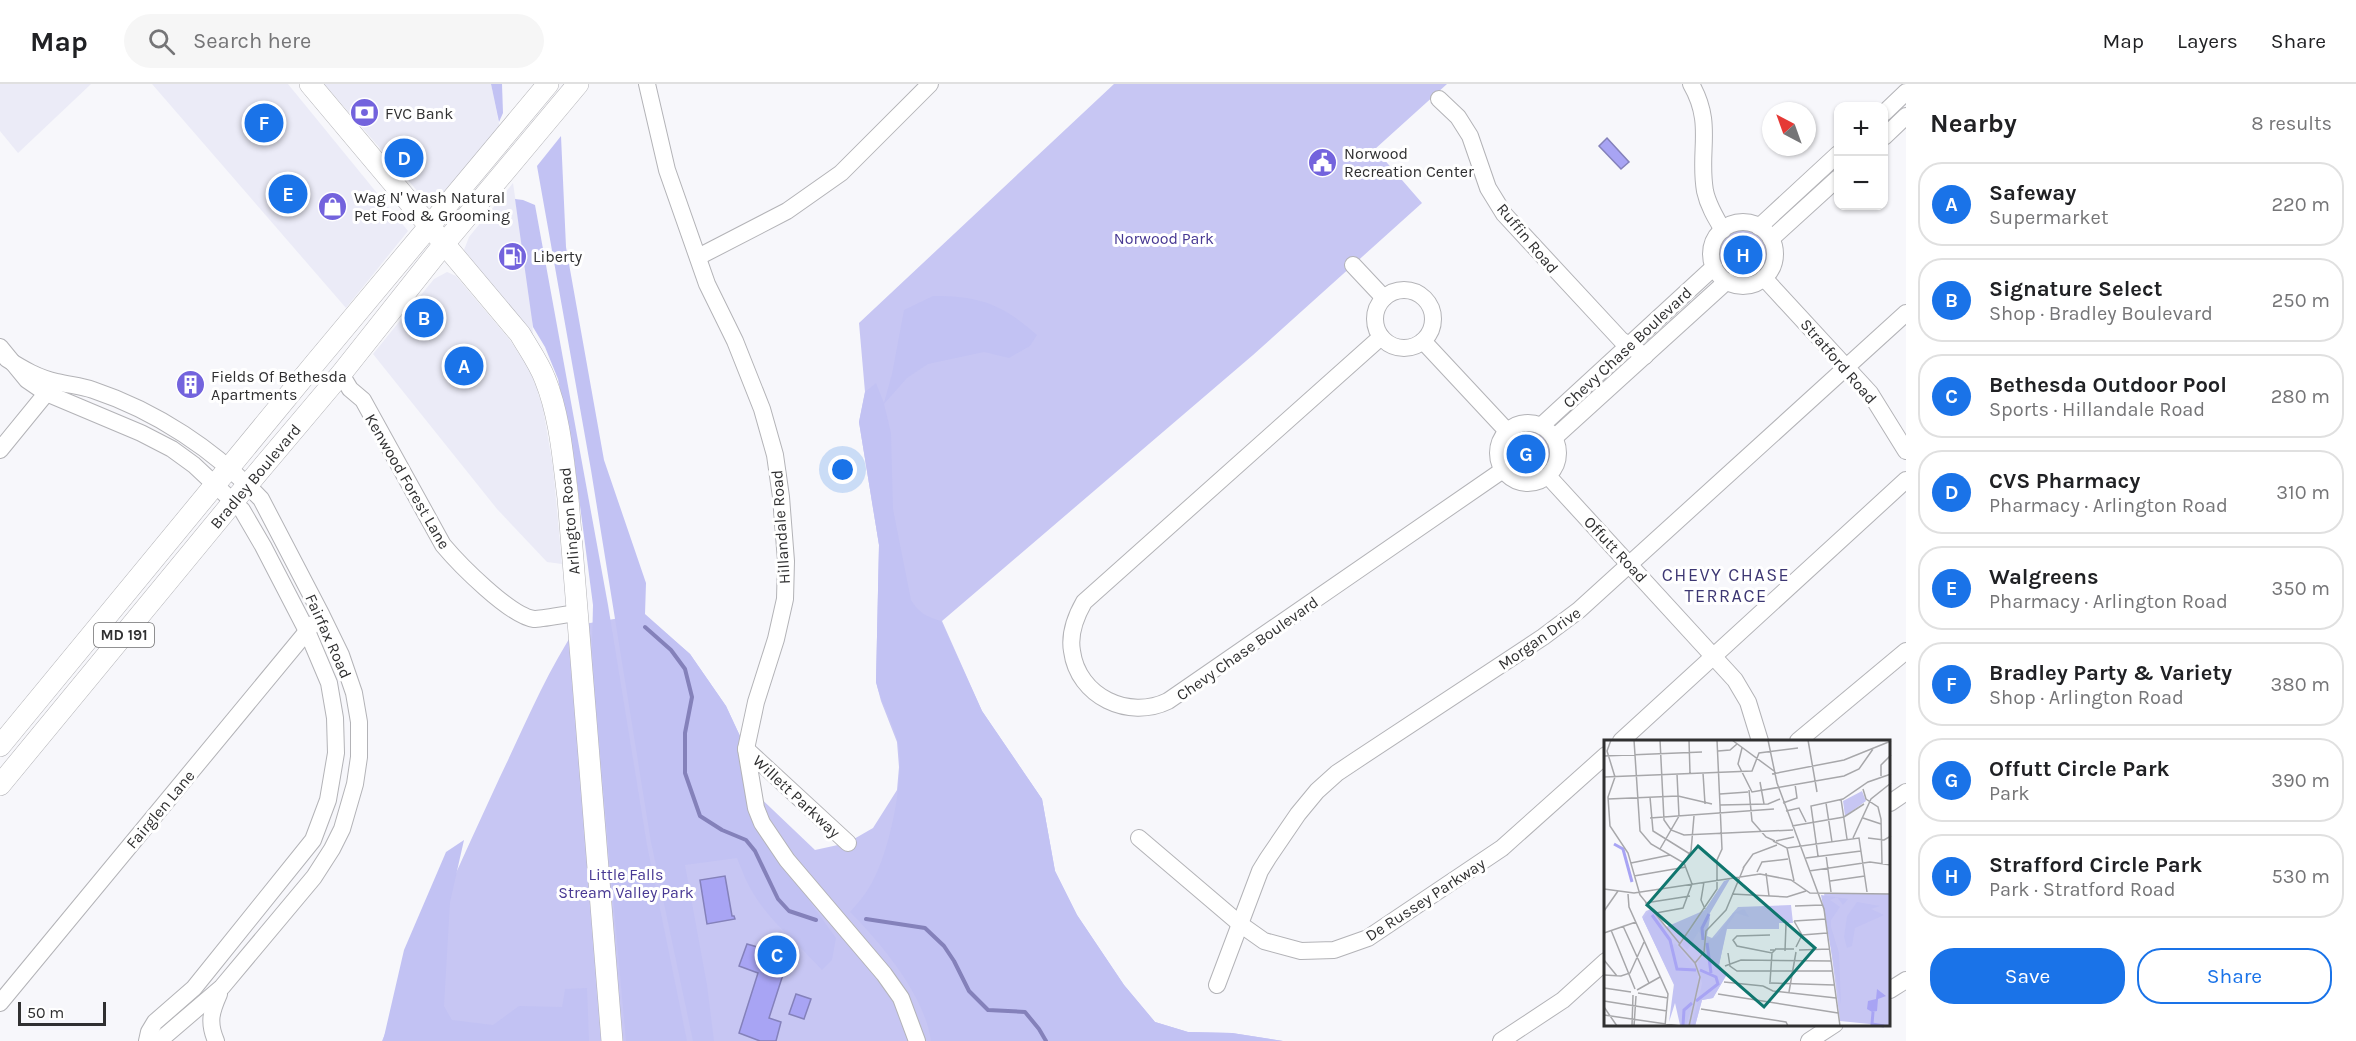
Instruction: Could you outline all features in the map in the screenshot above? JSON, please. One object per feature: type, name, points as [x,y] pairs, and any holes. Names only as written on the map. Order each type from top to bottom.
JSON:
[{"type":"main road","name":"Arlington Road","points":[[310,84],[520,334],[547,384],[561,439],[612,1041]]},
{"type":"main road","name":"Bradley Boulevard","points":[[0,746],[548,84]]},
{"type":"main road","name":"Bradley Boulevard","points":[[0,785],[233,502],[346,381],[444,244],[578,84]]},
{"type":"street","name":"Hillandale Road","points":[[648,84],[667,170],[707,284],[735,341],[762,409],[775,455],[782,497],[786,561],[784,598],[776,639],[756,702],[746,749],[752,790],[762,823],[787,860],[884,974],[901,998],[917,1041]]},
{"type":"street","points":[[698,257],[787,210],[841,173],[930,84]]},
{"type":"street","points":[[1691,84],[1701,104],[1705,123],[1703,164],[1708,204],[1723,230]]},
{"type":"street","points":[[1888,108],[1906,92]]},
{"type":"street","name":"Ruffin Road","points":[[1439,99],[1458,117],[1470,136],[1488,188],[1504,214],[1613,332],[1645,356]]},
{"type":"street","points":[[1888,112],[1903,120],[1888,133]]},
{"type":"street","points":[[1759,227],[1837,156]]},
{"type":"street","points":[[1771,240],[1834,183]]},
{"type":"street","points":[[1743,222],[1759,227],[1771,240],[1774,248],[1773,264],[1764,278],[1754,284],[1744,286],[1727,282],[1717,274],[1714,267],[1711,247],[1715,239],[1723,230],[1735,223],[1743,222]]},
{"type":"street","points":[[1353,265],[1384,292],[1413,291],[1428,302],[1434,319],[1432,327],[1423,341],[1416,346],[1400,348],[1391,345],[1381,337],[1375,318],[1384,292]]},
{"type":"street","name":"Chevy Chase Boulevard","points":[[1540,426],[1714,267]]},
{"type":"street","name":"Stratford Road","points":[[1764,278],[1870,393],[1906,451]]},
{"type":"street","name":"Chevy Chase Boulevard","points":[[1554,438],[1727,282]]},
{"type":"street","name":"Morgan Drive","points":[[1217,985],[1268,858],[1298,814],[1330,779],[1355,760],[1543,638],[1579,610],[1906,313]]},
{"type":"street","name":"Chevy Chase Boulevard","points":[[1381,337],[1084,602],[1077,614],[1071,638],[1072,652],[1081,682],[1115,705],[1131,709],[1159,706],[1503,470]]},
{"type":"street","points":[[1423,341],[1507,431]]},
{"type":"street","name":"Fairfax Road","points":[[2,357],[27,380],[51,388],[172,449],[194,465],[242,510],[307,631],[328,683],[336,737],[333,774],[328,800],[313,840],[194,988],[155,1022],[147,1041]]},
{"type":"street","name":"Kenwood Forest Lane","points":[[346,381],[363,400],[443,545],[459,565],[516,611],[534,619],[577,613]]},
{"type":"street","points":[[0,450],[51,388]]},
{"type":"street","name":"Fairfax Road","points":[[51,388],[91,389],[136,408],[177,429],[248,485],[261,499],[321,614],[341,655],[356,703],[359,722],[359,757],[355,784],[342,829],[332,849],[314,877],[222,987],[159,1041]]},
{"type":"street","points":[[1522,424],[1540,426],[1554,438],[1558,455],[1556,463],[1548,476],[1534,483],[1516,481],[1503,470],[1499,463],[1498,448],[1507,431],[1522,424]]},
{"type":"street","name":"Offutt Road","points":[[1548,476],[1715,657],[1743,692],[1761,740]]},
{"type":"street","points":[[1622,740],[1906,480]]},
{"type":"street","name":"Fairglen Lane","points":[[0,1003],[321,614]]},
{"type":"street","points":[[1799,740],[1906,651]]},
{"type":"street","name":"Willett Parkway","points":[[746,749],[848,843]]},
{"type":"street","name":"De Russey Parkway","points":[[1139,838],[1240,924],[1264,941],[1301,951],[1334,950],[1368,938],[1502,848],[1604,757]]},
{"type":"street","points":[[1891,802],[1906,792]]},
{"type":"street","points":[[246,926],[262,940]]},
{"type":"street","points":[[1501,1041],[1563,1000],[1604,963]]},
{"type":"street","points":[[1891,989],[1906,980]]},
{"type":"street","points":[[216,1041],[212,1031],[211,1012],[222,987]]},
{"type":"street","points":[[1809,1041],[1832,1026]]},
{"type":"shaded area","points":[[0,84],[91,84],[18,153],[0,131]]},
{"type":"shaded area","points":[[152,84],[288,84],[408,231],[346,308]]},
{"type":"shaded area","points":[[324,84],[491,84],[500,129],[440,200],[427,202]]},
{"type":"shaded area","points":[[1607,138],[1629,162],[1621,169],[1599,146]]},
{"type":"shaded area","points":[[513,183],[532,313],[533,341],[464,250],[469,237]]},
{"type":"shaded area","points":[[447,272],[456,276],[510,340],[528,367],[535,383],[543,408],[553,467],[562,564],[547,562],[497,509],[373,354],[434,279]]},
{"type":"shaded area","points":[[725,876],[732,916],[735,919],[707,924],[700,880]]},
{"type":"shaded area","points":[[747,944],[789,956],[769,1018],[781,1022],[776,1041],[760,1041],[739,1033],[758,973],[739,966]]},
{"type":"shaded area","points":[[796,994],[811,999],[804,1019],[789,1014]]},
{"type":"green space","points":[[491,84],[502,84],[503,113],[499,122]]},
{"type":"green space","points":[[1114,84],[1447,84],[1375,149],[1422,203],[1253,355],[942,621],[982,711],[1042,799],[1055,871],[1077,915],[1124,985],[1155,1022],[1188,1032],[1232,1033],[1283,1041],[382,1041],[439,910],[527,720],[566,643],[578,625],[644,614],[690,654],[726,706],[746,749],[752,790],[815,850],[847,843],[873,828],[897,790],[899,767],[897,742],[876,682],[879,545],[859,422],[865,392],[859,323]]},
{"type":"green space","points":[[561,136],[566,247],[604,460],[646,583],[645,614],[690,654],[726,706],[746,749],[777,856],[836,938],[832,960],[822,970],[760,904],[748,885],[737,858],[685,865],[707,985],[714,1041],[693,1041],[651,842],[591,470],[537,166]]},
{"type":"green space","name":"Little Falls Stream Valley Park","points":[[515,199],[535,205],[608,605],[647,845],[687,1041],[626,1041],[594,687],[593,605],[574,460],[558,379],[545,347],[533,327]]},
{"type":"green space","points":[[1738,230],[1748,230],[1760,237],[1767,249],[1767,259],[1760,271],[1748,278],[1738,278],[1723,267],[1719,259],[1719,249],[1730,234]]},
{"type":"green space","points":[[933,296],[950,296],[990,304],[1013,316],[1037,335],[1030,346],[1009,358],[984,352],[928,364],[907,378],[884,404],[891,433],[893,509],[911,600],[924,614],[941,621],[982,711],[1042,799],[1055,871],[1077,915],[1124,985],[1155,1022],[1188,1032],[1232,1033],[1283,1041],[931,1041],[920,1006],[900,971],[850,912],[870,886],[883,856],[894,816],[900,758],[896,735],[876,682],[879,545],[859,422],[865,392],[876,383],[884,403],[904,310]]},
{"type":"green space","points":[[1526,429],[1543,436],[1550,453],[1543,470],[1526,477],[1509,470],[1502,453],[1509,436]]},
{"type":"green space","points":[[464,840],[450,902],[444,1006],[452,1020],[493,1025],[519,1006],[562,1007],[565,989],[587,988],[589,1041],[383,1041],[404,950],[446,852]]},
{"type":"waterway","points":[[645,627],[671,650],[685,669],[692,697],[685,733],[685,773],[700,816],[722,830],[746,840],[755,851],[778,899],[789,911],[816,920]]},
{"type":"waterway","points":[[866,919],[925,928],[944,946],[969,991],[988,1010],[1025,1012],[1046,1041]]},
{"type":"place","name":"FVC Bank","points":[[364,113]]},
{"type":"place","name":"Bradley Party & Variety","points":[[264,123]]},
{"type":"place","name":"CVS Pharmacy","points":[[404,158]]},
{"type":"place","name":"Norwood Recreation Center","points":[[1323,162]]},
{"type":"place","name":"Walgreens","points":[[288,194]]},
{"type":"place","name":"Wag N' Wash Natural Pet Food & Grooming","points":[[333,206]]},
{"type":"place","name":"Strafford Circle Park","points":[[1743,255]]},
{"type":"place","name":"Liberty","points":[[512,256]]},
{"type":"place","name":"Signature Select","points":[[424,318]]},
{"type":"place","name":"Safeway","points":[[464,366]]},
{"type":"place","name":"Fields Of Bethesda Apartments","points":[[190,385]]},
{"type":"place","name":"Offutt Circle Park","points":[[1526,454]]},
{"type":"place","name":"Bethesda Outdoor Pool","points":[[777,955]]},
{"type":"district","name":"CHEVY CHASE TERRACE","points":[[1726,585]]},
{"type":"park label","name":"Norwood Park","points":[[1164,238]]}]
